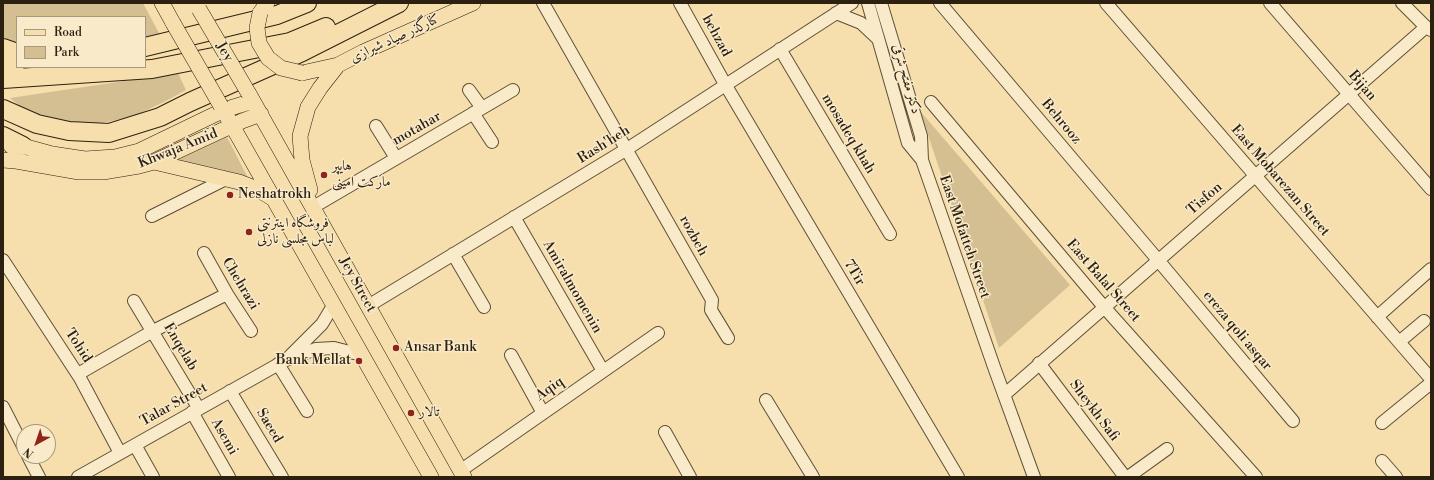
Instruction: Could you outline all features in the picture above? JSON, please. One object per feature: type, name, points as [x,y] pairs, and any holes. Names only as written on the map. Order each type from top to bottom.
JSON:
[{"type":"highway","points":[[146,47],[277,15],[307,3]]},
{"type":"highway","points":[[123,68],[152,69],[290,42],[387,3]]},
{"type":"highway","points":[[5,110],[37,124],[69,132],[109,133],[160,117],[302,52],[399,3]]},
{"type":"highway","points":[[3,136],[23,146]]},
{"type":"main road","name":"Jey","points":[[162,3],[223,108]]},
{"type":"main road","name":"کنارگذر صیاد شیرازی","points":[[338,65],[363,52],[473,3]]},
{"type":"main road","name":"Jey","points":[[197,6],[251,97]]},
{"type":"main road","points":[[263,8],[257,28],[259,42],[268,58],[281,68],[302,73],[338,65]]},
{"type":"main road","points":[[316,210],[302,160],[300,136],[308,107],[320,88],[338,65]]},
{"type":"main road","name":"Khwaja Amid","points":[[3,145],[23,146],[52,154],[85,159],[115,157],[140,152],[223,108],[251,97]]},
{"type":"main road","name":"Jey Street","points":[[251,97],[316,210],[462,474]]},
{"type":"main road","name":"Jey Street","points":[[223,108],[272,198],[334,304],[431,477]]},
{"type":"main road","name":"Khwaja Amid","points":[[3,160],[80,172],[103,172],[139,166],[154,162],[261,114]]},
{"type":"main road","points":[[154,162],[226,179],[257,189],[272,198]]},
{"type":"street","name":"rozbeh","points":[[543,3],[712,300],[711,310],[728,338]]},
{"type":"street","name":"behzad","points":[[680,3],[725,84]]},
{"type":"street","name":"Rash'heh","points":[[368,306],[627,149],[780,49],[833,8],[852,3]]},
{"type":"street","name":"دکتر مفتح شرقی","points":[[868,3],[908,143],[922,160]]},
{"type":"street","name":"East Mofatteh Street","points":[[881,3],[921,136],[922,160],[1034,477]]},
{"type":"street","name":"Behrooz","points":[[940,3],[1158,260]]},
{"type":"street","name":"East Mobarezan Street","points":[[1106,3],[1431,379]]},
{"type":"street","name":"Bijan","points":[[1270,3],[1431,189]]},
{"type":"street","points":[[1402,3],[1429,28]]},
{"type":"street","points":[[833,8],[861,23],[878,39]]},
{"type":"street","name":"Tisfon","points":[[1004,395],[1255,175],[1349,94],[1429,28]]},
{"type":"street","name":"mosadeq khah","points":[[780,49],[890,234]]},
{"type":"street","name":"7Tir","points":[[725,84],[958,477]]},
{"type":"street","points":[[469,90],[492,142]]},
{"type":"street","name":"motahar","points":[[316,210],[396,158],[514,90]]},
{"type":"street","name":"East Balal Street","points":[[931,102],[1104,307],[1256,477]]},
{"type":"street","points":[[376,126],[396,158]]},
{"type":"street","points":[[152,216],[226,179]]},
{"type":"street","name":"Amiralmomenin","points":[[514,217],[603,371]]},
{"type":"street","name":"Chehrazi","points":[[204,253],[250,331]]},
{"type":"street","points":[[453,254],[484,307]]},
{"type":"street","name":"Tohid","points":[[3,260],[78,374],[120,453]]},
{"type":"street","name":"ereza qoli asqar","points":[[1158,260],[1293,421]]},
{"type":"street","points":[[1377,317],[1431,269]]},
{"type":"street","points":[[78,374],[153,331],[227,294]]},
{"type":"street","name":"Enqelab","points":[[134,301],[153,331],[196,410]]},
{"type":"street","points":[[282,362],[322,324],[334,304]]},
{"type":"street","points":[[1399,342],[1424,321]]},
{"type":"street","name":"Aqiq","points":[[462,474],[543,413],[658,333]]},
{"type":"street","points":[[282,362],[316,349],[334,348],[362,355]]},
{"type":"street","points":[[511,355],[543,413]]},
{"type":"street","points":[[282,362],[307,411]]},
{"type":"street","name":"Talar Street","points":[[78,477],[282,362]]},
{"type":"street","name":"Sheykh Safi","points":[[1040,363],[1127,477]]},
{"type":"street","points":[[1382,423],[1431,383]]},
{"type":"street","name":"Saeed","points":[[230,391],[282,477]]},
{"type":"street","points":[[766,400],[813,477]]},
{"type":"street","name":"Asemi","points":[[196,410],[229,477]]},
{"type":"street","points":[[4,412],[16,434]]},
{"type":"street","points":[[666,432],[690,477]]},
{"type":"street","points":[[135,445],[153,477]]},
{"type":"street","points":[[1127,477],[1167,449]]},
{"type":"street","points":[[1382,461],[1396,477]]},
{"type":"street","points":[[32,464],[39,477]]},
{"type":"green space","points":[[3,3],[143,3],[160,35],[146,38],[146,16],[16,16],[16,43],[3,37]]},
{"type":"green space","points":[[178,73],[186,90],[134,116],[102,123],[70,125],[32,116],[10,98]]},
{"type":"green space","points":[[920,111],[1070,285],[999,348]]},
{"type":"green space","points":[[227,137],[249,180],[175,161]]},
{"type":"place","name":"هایپر مارکت امینی","points":[[324,175]]},
{"type":"place","name":"Neshatrokh","points":[[230,195]]},
{"type":"place","name":"فروشگاه اینترنتی لباس مجلسی نازلی","points":[[249,232]]},
{"type":"place","name":"Ansar Bank","points":[[396,348]]},
{"type":"place","name":"Bank Mellat","points":[[359,361]]},
{"type":"place","name":"تالار","points":[[411,413]]}]
